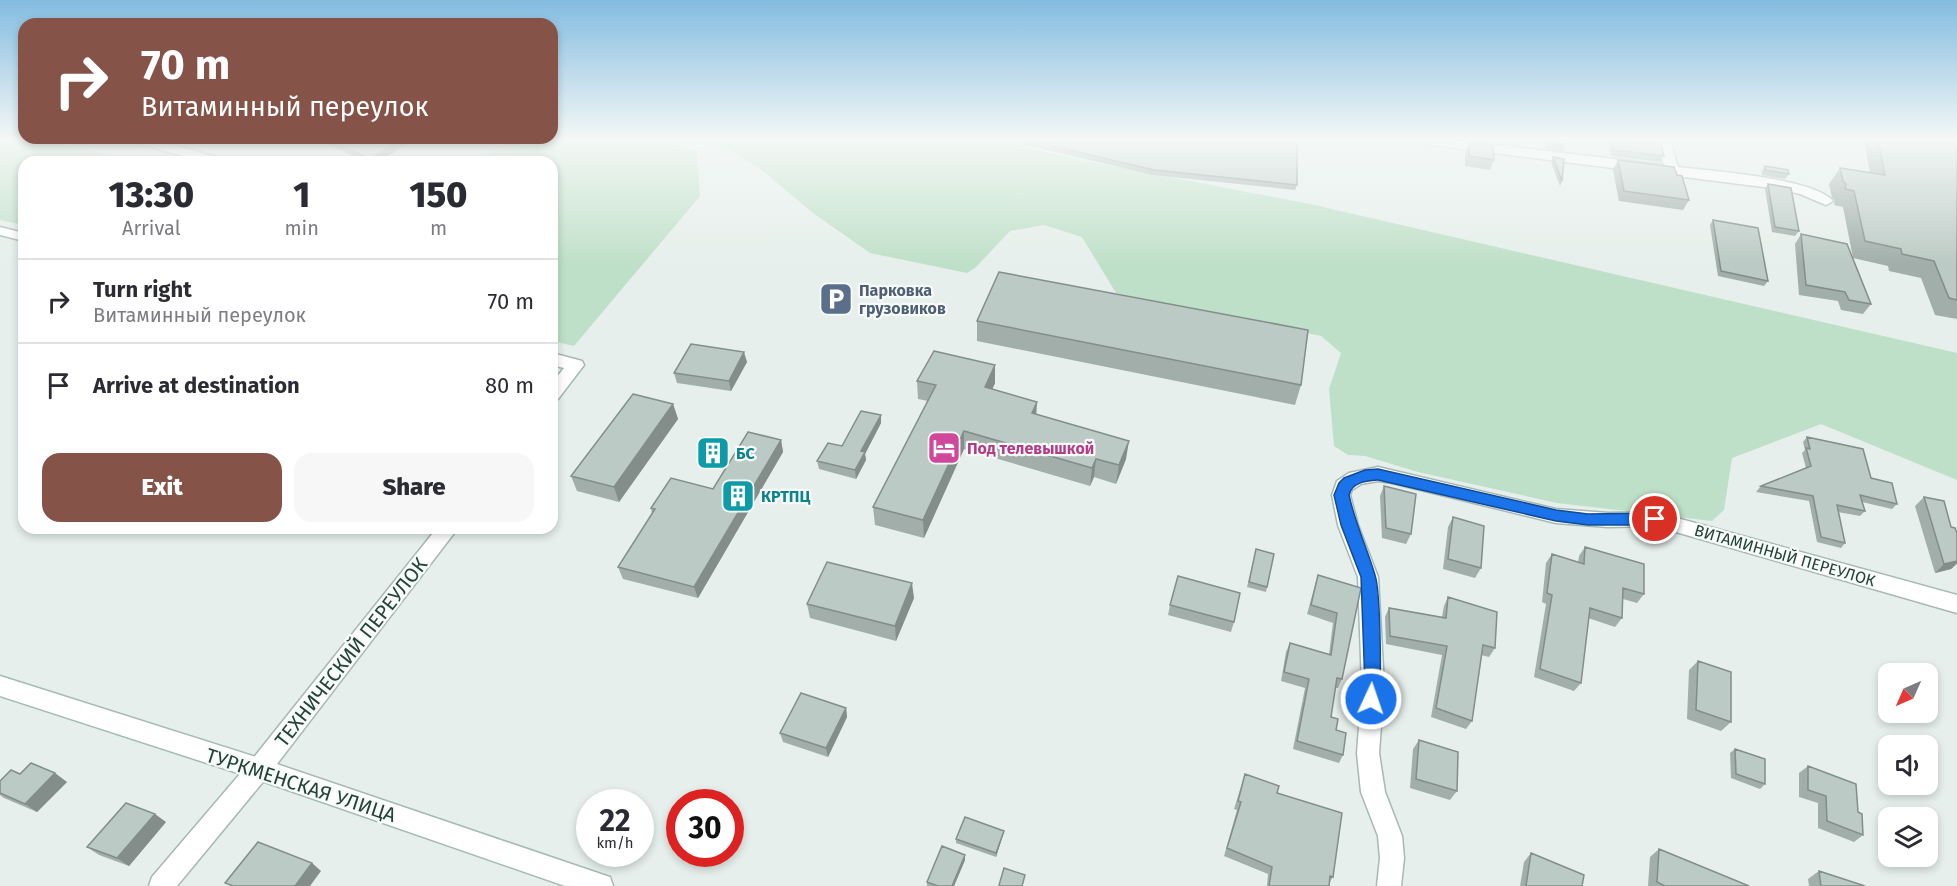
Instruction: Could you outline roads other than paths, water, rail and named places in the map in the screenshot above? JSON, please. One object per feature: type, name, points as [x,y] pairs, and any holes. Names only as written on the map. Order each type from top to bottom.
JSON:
[{"type":"street","points":[[1748,181],[1809,193],[1826,201]]},
{"type":"street","points":[[0,231],[18,236]]},
{"type":"street","points":[[558,360],[576,365],[558,388]]},
{"type":"street","name":"ВИТАМИННЫЙ ПЕРЕУЛОК","points":[[1389,886],[1392,858],[1390,836],[1373,792],[1368,753],[1373,686],[1368,577],[1348,525],[1341,495],[1344,486],[1356,478],[1378,474],[1392,476],[1539,513],[1564,517],[1608,520],[1655,519],[1957,604]]},
{"type":"street","name":"ТЕХНИЧЕСКИЙ ПЕРЕУЛОК","points":[[161,886],[259,769],[443,534]]},
{"type":"street","name":"ТУРКМЕНСКАЯ УЛИЦА","points":[[0,686],[259,769],[601,886]]},
{"type":"place","name":"Парковка грузовиков","points":[[836,299]]},
{"type":"place","name":"Под телевышкой","points":[[944,448]]},
{"type":"place","name":"БС","points":[[713,453]]},
{"type":"place","name":"КРТПЦ","points":[[738,496]]}]
